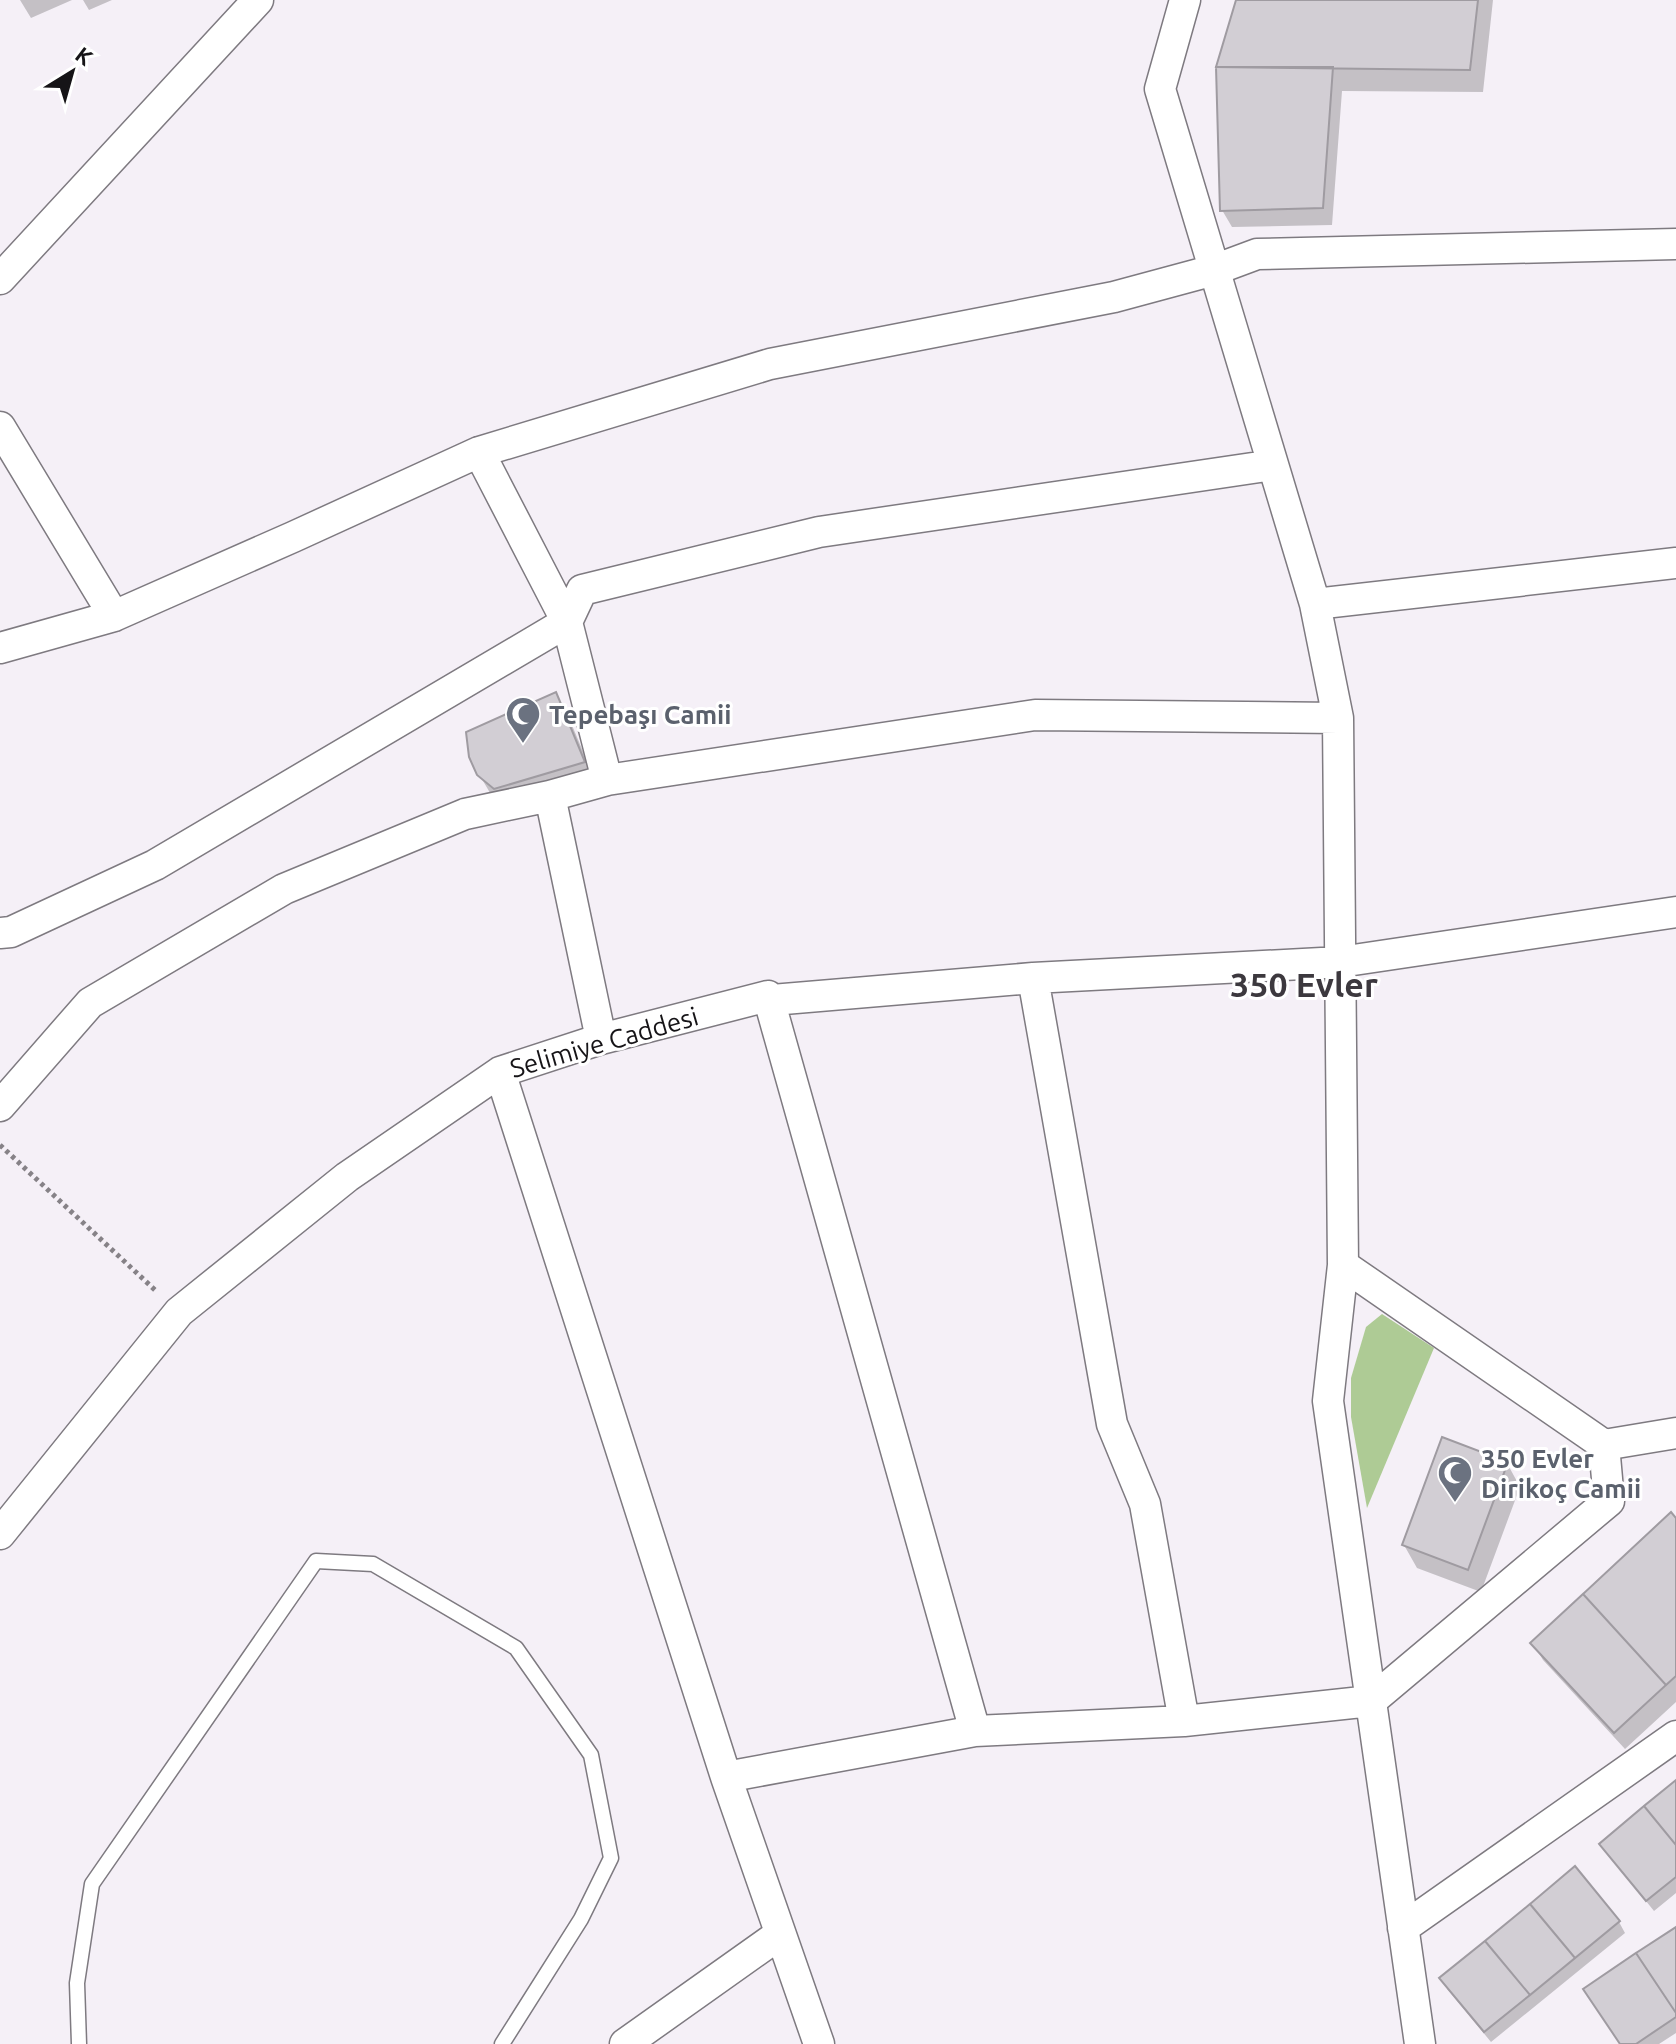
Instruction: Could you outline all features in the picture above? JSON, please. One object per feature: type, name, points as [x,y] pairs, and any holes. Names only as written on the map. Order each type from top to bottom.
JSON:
[{"type":"street","points":[[0,279],[258,0]]},
{"type":"street","points":[[1185,0],[1160,89],[1315,604],[1338,718],[1343,1265],[1328,1401],[1420,2044]]},
{"type":"street","points":[[0,648],[114,616],[479,452],[770,364],[1114,297],[1214,270],[1257,254],[1676,244]]},
{"type":"street","points":[[0,427],[114,616]]},
{"type":"street","points":[[479,452],[567,622],[607,780]]},
{"type":"street","points":[[4,928],[155,865],[567,622],[582,590],[819,532],[1273,465]]},
{"type":"street","points":[[1315,604],[1676,563]]},
{"type":"street","points":[[0,1106],[90,1003],[284,889],[465,814],[607,780],[1035,715],[1338,718]]},
{"type":"street","points":[[550,796],[601,1039]]},
{"type":"street","name":"Selimiye Caddesi","points":[[0,1534],[179,1312],[347,1177],[500,1072],[601,1039],[768,996],[772,1000],[1033,978],[1340,962],[1676,912]]},
{"type":"street","points":[[1033,978],[1112,1424],[1145,1504],[1184,1721]]},
{"type":"street","points":[[768,996],[975,1731]]},
{"type":"street","points":[[500,1072],[726,1777],[819,2044]]},
{"type":"street","points":[[1343,1265],[1604,1445],[1676,1433]]},
{"type":"street","points":[[726,1777],[975,1731],[1184,1721],[1371,1701],[1609,1501],[1604,1445]]},
{"type":"street","points":[[1403,1928],[1676,1736]]},
{"type":"street","points":[[625,2044],[780,1934]]},
{"type":"lane","points":[[79,2044],[77,1983],[92,1884],[316,1561],[373,1564],[516,1648],[591,1755],[611,1858],[581,1919],[502,2044]]},
{"type":"path","points":[[0,1145],[179,1312]]},
{"type":"green space","points":[[1382,1314],[1434,1348],[1367,1508],[1351,1417],[1351,1378],[1366,1327]]},
{"type":"building","points":[[1236,0],[1478,0],[1470,70],[1216,67]]},
{"type":"building","points":[[1216,67],[1333,67],[1323,208],[1220,211]]},
{"type":"building","name":"Tepebaşı Camii","points":[[556,692],[585,762],[494,789],[477,775],[469,757],[466,732]]},
{"type":"building","name":"350 Evler Dirikoç Camii","points":[[1442,1437],[1508,1462],[1468,1570],[1402,1545]]},
{"type":"building","points":[[1671,1512],[1676,1518],[1676,1676],[1666,1685],[1583,1594]]},
{"type":"building","points":[[1583,1594],[1666,1685],[1614,1733],[1530,1643]]},
{"type":"building","points":[[1676,1780],[1676,1845],[1644,1806]]},
{"type":"building","points":[[1644,1806],[1676,1845],[1676,1877],[1646,1901],[1599,1844]]},
{"type":"building","points":[[1575,1866],[1620,1921],[1575,1958],[1530,1904]]},
{"type":"building","points":[[1530,1904],[1575,1958],[1530,1995],[1485,1941]]},
{"type":"building","points":[[1676,1927],[1676,2013],[1636,1953]]},
{"type":"building","points":[[1485,1941],[1530,1995],[1484,2032],[1439,1978]]},
{"type":"building","points":[[1636,1953],[1676,2017],[1636,2044],[1620,2044],[1583,1989]]},
{"type":"place","name":"Tepebaşı Camii","points":[[523,745]]},
{"type":"place","name":"350 Evler Dirikoç Camii","points":[[1455,1504]]},
{"type":"district","name":"350 Evler","points":[[1304,984]]}]
